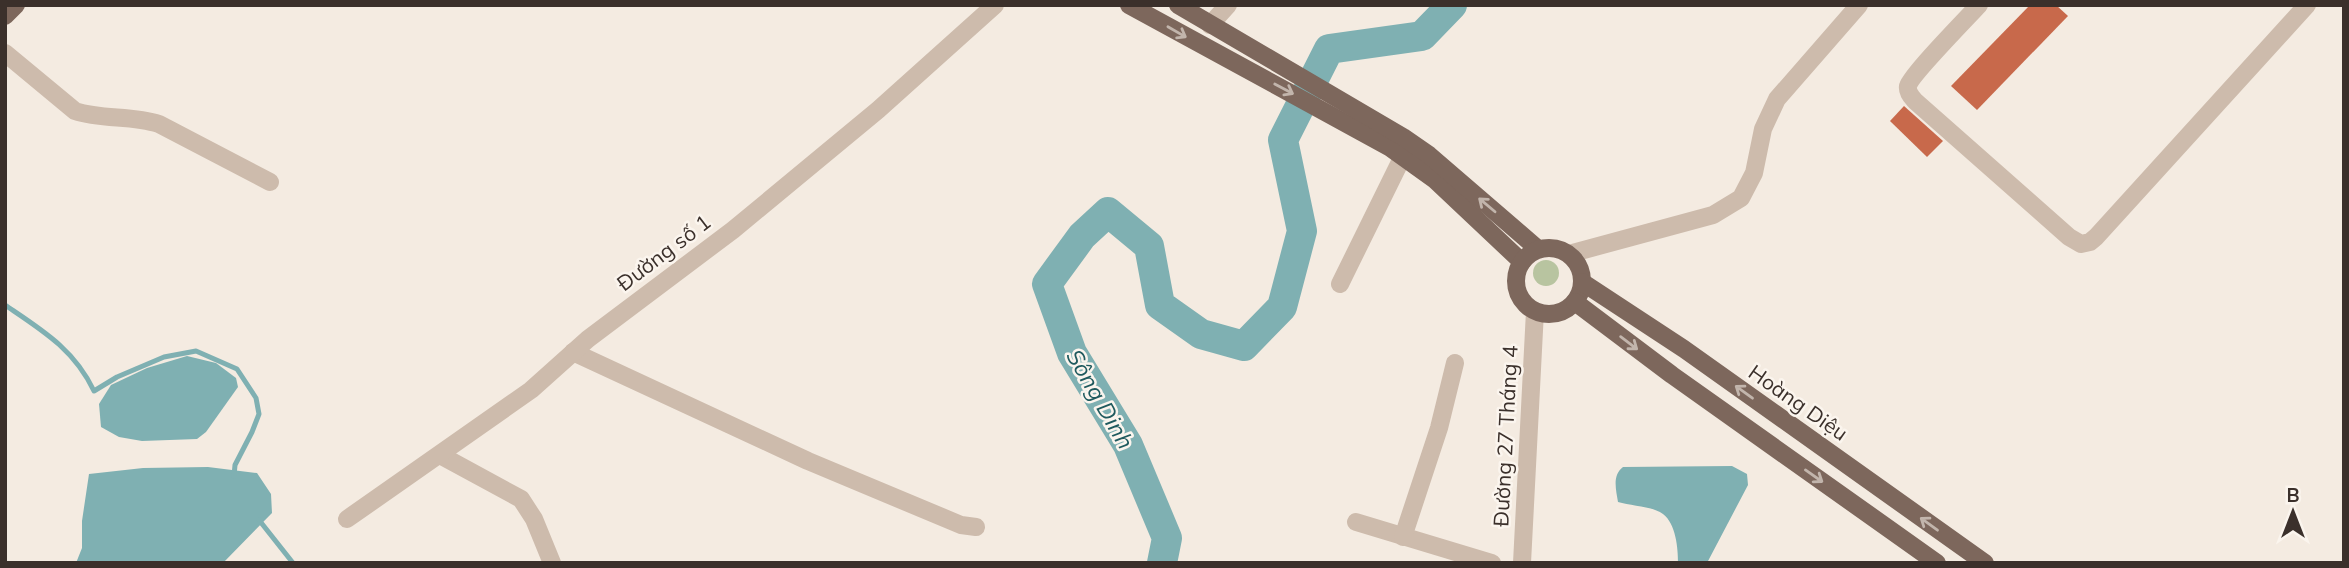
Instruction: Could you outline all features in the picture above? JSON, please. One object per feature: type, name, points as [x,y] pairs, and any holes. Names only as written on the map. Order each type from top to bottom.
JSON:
[{"type":"main road","points":[[5,16],[16,5]]},
{"type":"main road","points":[[1129,5],[1225,58],[1404,137],[1429,155],[1538,249]]},
{"type":"main road","points":[[1178,5],[1237,40],[1347,113],[1435,180],[1522,262]]},
{"type":"main road","points":[[1549,247],[1569,254],[1581,272],[1580,293],[1575,302],[1556,313],[1535,311],[1527,306],[1517,290],[1517,270],[1522,262],[1538,249],[1549,247]]},
{"type":"main road","name":"Hoàng Diệu","points":[[1582,282],[1684,349],[1985,563]]},
{"type":"main road","points":[[1575,302],[1672,375],[1937,563]]},
{"type":"street","name":"Đường số 1","points":[[347,519],[531,390],[573,352],[733,230],[878,110],[995,5]]},
{"type":"street","points":[[1210,26],[1228,5]]},
{"type":"street","points":[[1569,254],[1713,215],[1741,198],[1751,179],[1763,129],[1777,99],[1859,5]]},
{"type":"street","points":[[1979,5],[1917,73],[1908,91],[1915,101],[2069,237],[2081,244],[2096,237],[2307,5]]},
{"type":"street","points":[[5,53],[75,111],[140,118],[159,124],[270,182]]},
{"type":"street","points":[[1340,284],[1403,156]]},
{"type":"street","name":"Đường 27 Tháng 4","points":[[1522,563],[1535,311]]},
{"type":"street","points":[[573,352],[808,461],[961,526],[976,527]]},
{"type":"street","points":[[1403,537],[1438,428],[1455,363]]},
{"type":"street","points":[[440,455],[521,499],[534,519],[552,563]]},
{"type":"street","points":[[1356,523],[1492,563]]},
{"type":"green space","points":[[1546,260],[1555,264],[1559,273],[1555,282],[1546,286],[1537,282],[1533,273],[1537,264]]},
{"type":"water","points":[[187,356],[216,363],[236,378],[238,387],[206,432],[197,439],[142,441],[119,437],[101,427],[99,404],[111,385],[147,368]]},
{"type":"water","points":[[1732,466],[1747,474],[1748,485],[1707,563],[1678,563],[1675,537],[1667,518],[1653,509],[1618,502],[1616,478],[1623,467]]},
{"type":"water","points":[[208,467],[257,473],[271,494],[272,513],[223,563],[76,563],[82,548],[82,521],[89,474],[143,468]]},
{"type":"building","points":[[2030,5],[2056,5],[2068,16],[1977,110],[1951,86]]},
{"type":"building","points":[[1904,106],[1943,141],[1927,157],[1890,121]]},
{"type":"waterway","name":"Sông Dinh","points":[[1162,563],[1167,538],[1128,445],[1072,353],[1047,284],[1082,236],[1108,212],[1149,246],[1160,305],[1201,334],[1244,346],[1282,307],[1302,231],[1283,140],[1329,49],[1422,36],[1452,5]]},
{"type":"waterway","points":[[5,305],[67,352],[94,391],[117,377],[164,357],[196,351],[237,369],[256,398],[259,414],[235,465],[234,476]]},
{"type":"waterway","points":[[259,520],[293,563]]}]
